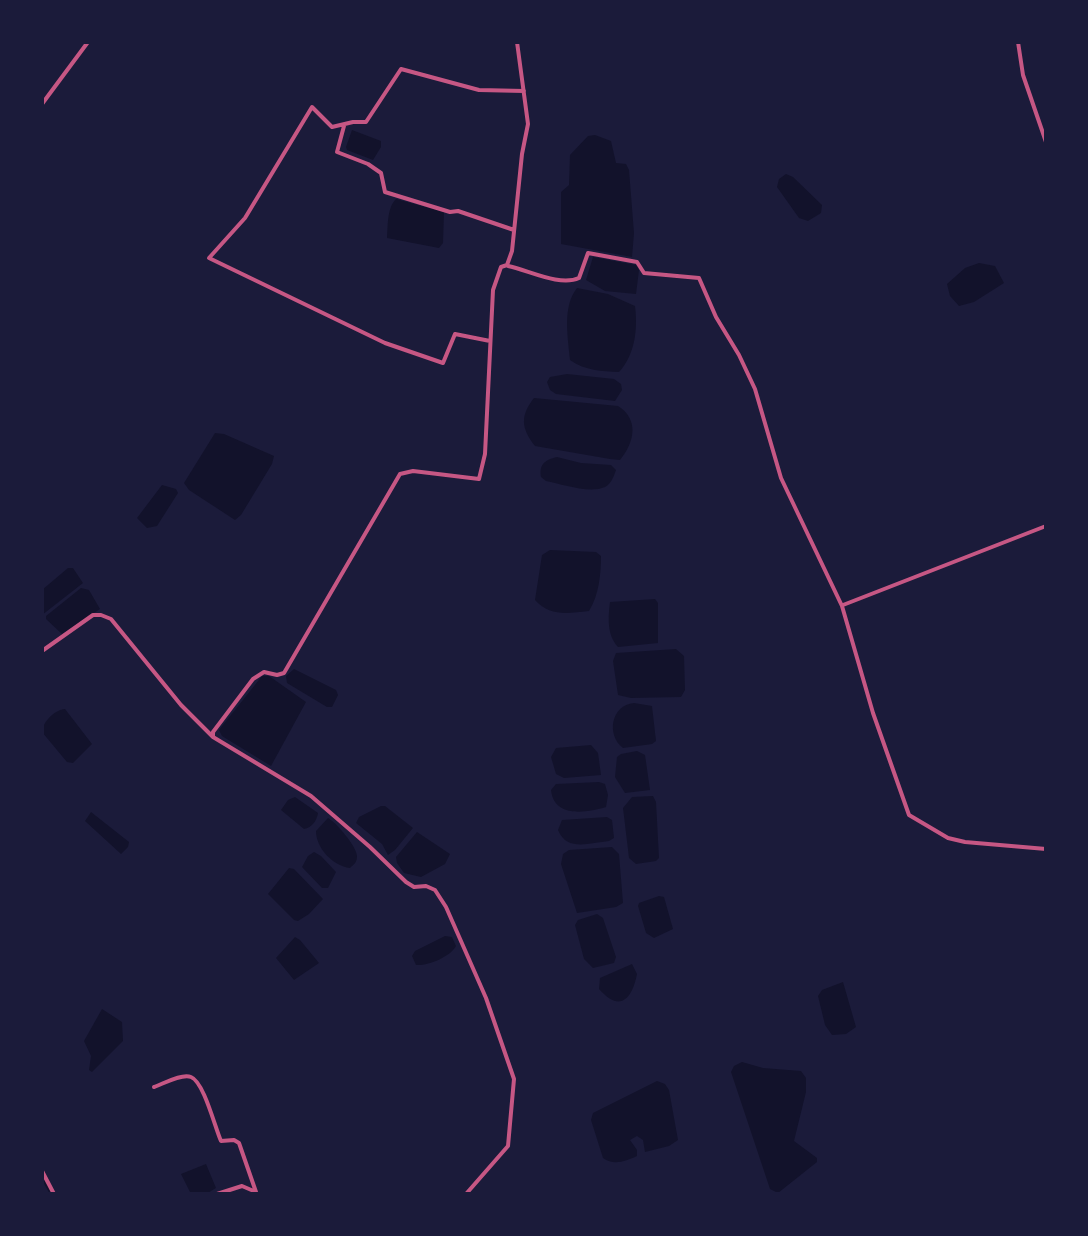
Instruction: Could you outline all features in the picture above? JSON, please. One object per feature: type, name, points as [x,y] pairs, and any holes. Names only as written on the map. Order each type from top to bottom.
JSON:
[{"type":"street","points":[[42,104],[88,42]]},
{"type":"street","points":[[507,265],[512,251],[528,124],[517,42]]},
{"type":"street","points":[[1018,42],[1023,75],[1046,142]]},
{"type":"street","points":[[490,341],[455,334],[443,363],[385,343],[209,258],[245,218],[312,107],[328,125],[366,122],[401,69],[479,90],[524,91]]},
{"type":"street","points":[[344,126],[337,152],[368,164],[381,173],[385,192],[450,212],[458,211],[514,230]]},
{"type":"street","points":[[213,737],[214,728],[253,679],[264,672],[284,673],[400,474],[413,471],[479,479],[485,454],[493,290],[501,267],[507,265],[562,281],[574,281],[579,278],[588,253],[637,262],[644,273],[699,278],[755,389],[781,478],[842,606],[873,713],[909,815],[948,838],[1046,849]]},
{"type":"street","points":[[842,606],[1046,526]]},
{"type":"street","points":[[42,651],[93,615],[111,619],[181,705],[213,737],[311,796],[406,882],[414,887],[426,886],[435,890],[446,907],[486,998],[514,1079],[508,1146],[466,1194]]},
{"type":"street","points":[[154,1087],[186,1076],[196,1080],[221,1141],[234,1140],[239,1143],[257,1193]]},
{"type":"street","points":[[42,1171],[54,1194]]},
{"type":"street","points":[[217,1194],[242,1186],[257,1193]]},
{"type":"shaded area","points":[[352,130],[381,141],[373,160],[347,150]]},
{"type":"shaded area","points":[[595,135],[611,141],[616,163],[626,164],[629,170],[634,233],[632,257],[561,244],[561,192],[569,185],[570,155],[588,136]]},
{"type":"shaded area","points":[[786,174],[822,205],[821,213],[808,221],[799,218],[777,187],[779,179]]},
{"type":"shaded area","points":[[396,199],[444,212],[443,243],[439,248],[387,238],[389,212]]},
{"type":"shaded area","points":[[593,257],[636,265],[639,270],[636,294],[605,291],[586,280]]},
{"type":"shaded area","points":[[979,263],[995,266],[1004,283],[974,302],[959,306],[950,296],[947,284],[965,268]]},
{"type":"shaded area","points":[[577,288],[608,294],[635,306],[634,341],[629,358],[619,372],[600,371],[570,360],[568,313]]},
{"type":"shaded area","points":[[567,374],[614,379],[621,384],[622,390],[615,401],[556,394],[550,390],[547,382],[550,377]]},
{"type":"shaded area","points":[[534,398],[618,406],[625,411],[632,424],[629,446],[620,460],[535,446],[524,422]]},
{"type":"shaded area","points":[[215,433],[274,456],[241,515],[235,520],[189,490],[184,483]]},
{"type":"shaded area","points":[[557,457],[581,463],[611,465],[616,470],[609,484],[599,489],[546,481],[541,477],[542,466]]},
{"type":"shaded area","points":[[162,485],[176,489],[178,493],[157,526],[147,528],[137,518]]},
{"type":"shaded area","points":[[550,550],[596,552],[601,556],[599,584],[589,611],[553,611],[535,600],[542,555]]},
{"type":"shaded area","points":[[68,568],[73,568],[83,583],[42,615],[42,590]]},
{"type":"shaded area","points":[[81,588],[89,590],[100,609],[62,634],[46,616]]},
{"type":"shaded area","points":[[655,599],[658,603],[658,643],[618,647],[610,632],[610,602]]},
{"type":"shaded area","points":[[676,649],[684,656],[685,690],[681,697],[631,698],[618,695],[613,661],[616,653]]},
{"type":"shaded area","points":[[294,669],[336,690],[338,695],[332,707],[287,683],[286,676]]},
{"type":"shaded area","points":[[262,676],[269,676],[306,702],[271,766],[222,736],[219,730]]},
{"type":"shaded area","points":[[634,703],[652,706],[656,741],[623,748],[614,736],[614,721],[620,709]]},
{"type":"shaded area","points":[[65,709],[92,744],[73,763],[67,762],[42,732],[50,717]]},
{"type":"shaded area","points":[[591,745],[598,753],[601,775],[564,778],[556,774],[551,757],[556,748]]},
{"type":"shaded area","points":[[637,751],[645,755],[650,790],[625,793],[615,777],[617,757]]},
{"type":"shaded area","points":[[556,784],[605,784],[608,795],[606,807],[572,811],[564,809],[553,799],[551,790]]},
{"type":"shaded area","points":[[653,796],[656,802],[659,858],[636,864],[629,858],[623,808],[632,797]]},
{"type":"shaded area","points":[[295,797],[318,813],[314,823],[304,829],[281,810],[288,800]]},
{"type":"shaded area","points":[[381,806],[413,828],[388,855],[382,844],[356,823],[359,817]]},
{"type":"shaded area","points":[[91,812],[129,842],[121,854],[85,821]]},
{"type":"shaded area","points":[[607,817],[612,820],[614,838],[609,841],[573,844],[558,830],[562,820]]},
{"type":"shaded area","points":[[328,818],[354,847],[357,856],[350,868],[332,860],[319,844],[316,831]]},
{"type":"shaded area","points":[[417,832],[450,854],[445,864],[421,877],[404,873],[396,857]]},
{"type":"shaded area","points":[[612,847],[619,854],[623,903],[616,907],[577,913],[561,864],[563,854],[569,850]]},
{"type":"shaded area","points":[[314,852],[336,872],[328,888],[322,888],[302,867]]},
{"type":"shaded area","points":[[289,868],[294,869],[323,899],[298,921],[268,894]]},
{"type":"shaded area","points":[[659,896],[664,897],[673,929],[654,938],[646,933],[638,906]]},
{"type":"shaded area","points":[[597,914],[603,918],[616,957],[614,963],[593,968],[584,959],[575,925],[578,920]]},
{"type":"shaded area","points":[[445,936],[452,937],[456,946],[449,954],[416,965],[412,956],[415,951]]},
{"type":"shaded area","points":[[295,937],[319,963],[294,980],[276,958]]},
{"type":"shaded area","points":[[632,964],[637,974],[632,990],[624,1000],[613,1000],[599,989],[600,978]]},
{"type":"shaded area","points":[[843,982],[856,1027],[846,1034],[832,1035],[825,1025],[818,996],[822,990]]},
{"type":"shaded area","points":[[102,1009],[122,1022],[123,1041],[92,1072],[89,1070],[91,1056],[84,1041]]},
{"type":"shaded area","points":[[742,1062],[763,1068],[801,1071],[806,1078],[806,1092],[794,1141],[817,1158],[817,1162],[778,1193],[770,1189],[731,1072],[734,1066]]},
{"type":"shaded area","points":[[657,1081],[669,1090],[678,1140],[669,1146],[645,1152],[643,1140],[637,1136],[630,1140],[637,1150],[637,1156],[616,1162],[603,1158],[591,1120],[593,1113]]},
{"type":"shaded area","points":[[206,1164],[216,1188],[206,1194],[191,1194],[181,1174]]},
{"type":"waterway","points":[[42,1178],[51,1194]]}]
